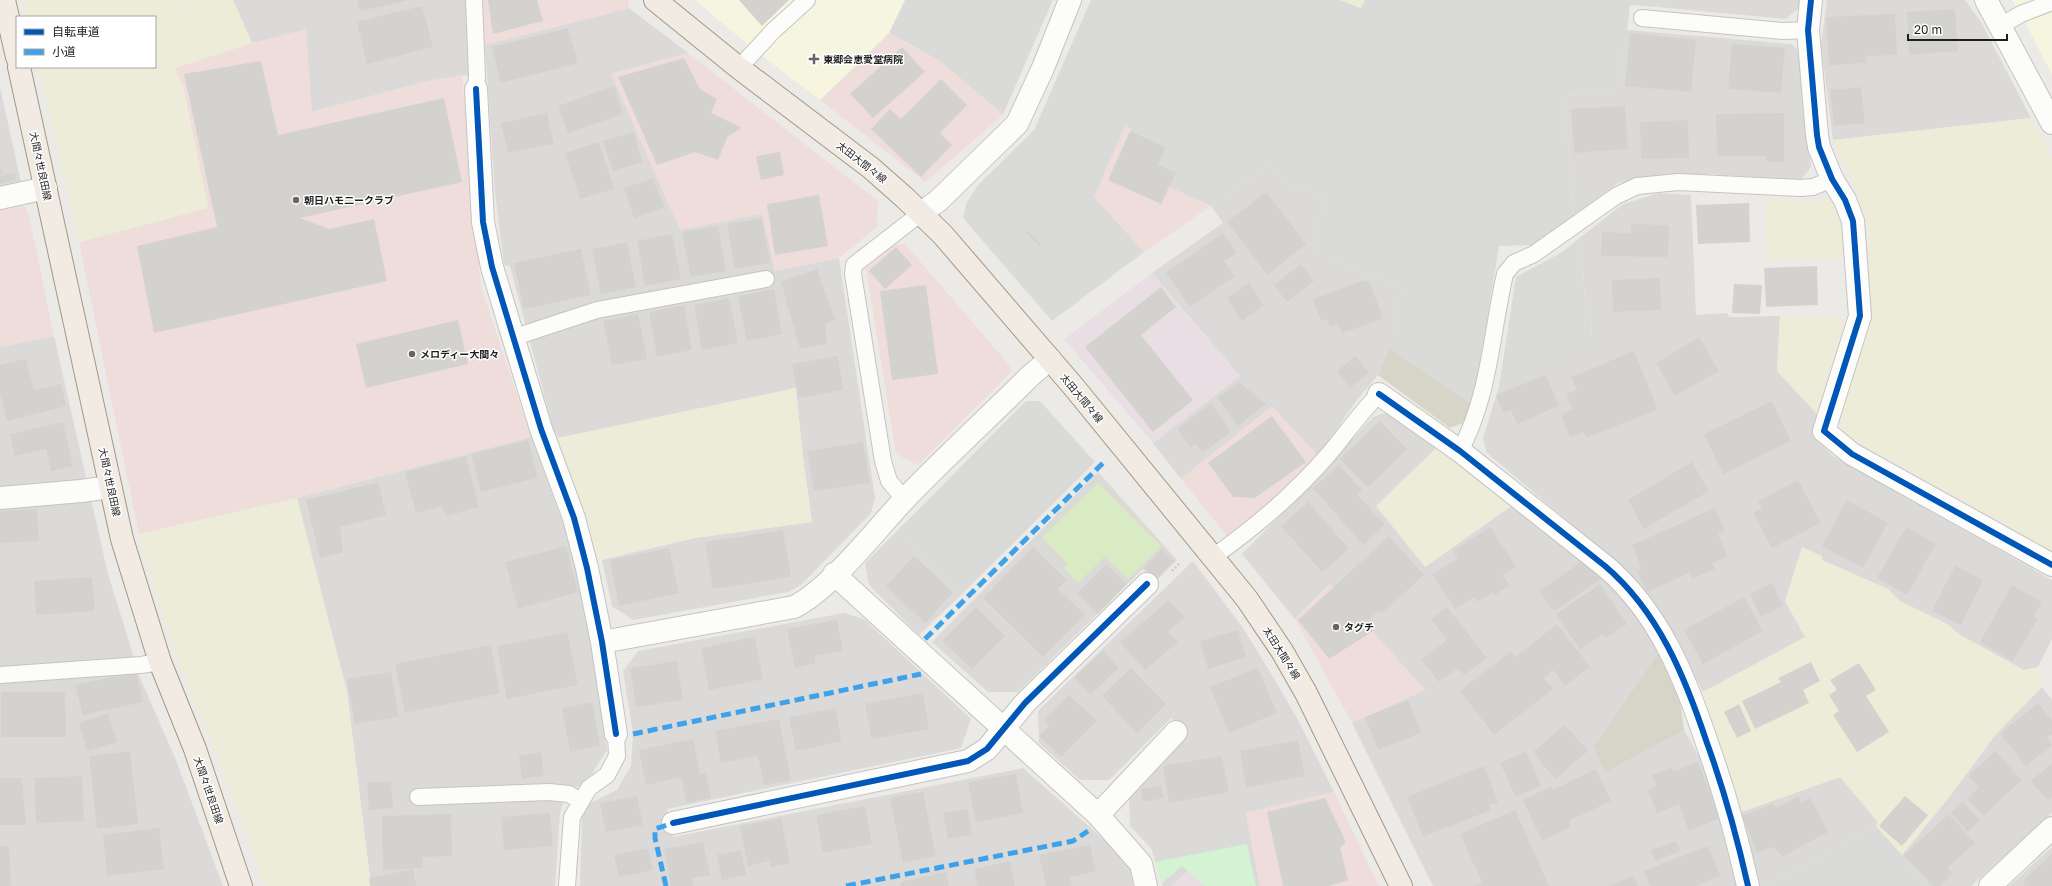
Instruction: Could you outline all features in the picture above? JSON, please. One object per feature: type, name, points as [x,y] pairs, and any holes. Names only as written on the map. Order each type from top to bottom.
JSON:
[{"type":"main road","points":[[4,0],[16,53]]},
{"type":"main road","name":"太田大間々線","points":[[656,0],[739,68],[871,168],[921,213],[943,235],[1050,359],[1213,557],[1264,624],[1306,693],[1401,886]]},
{"type":"main road","name":"大間々世良田線","points":[[19,68],[122,539],[160,662],[195,749],[241,886]]},
{"type":"street","points":[[921,213],[938,201],[1017,124],[1043,68],[1070,0]]},
{"type":"street","points":[[1811,0],[1808,30],[1817,135],[1819,147],[1832,179],[1845,200],[1853,221],[1860,316],[1824,431],[1852,454],[2052,565]]},
{"type":"street","points":[[1986,0],[2052,123]]},
{"type":"street","points":[[476,89],[483,222],[492,267],[515,337],[541,429],[574,518],[587,568],[602,642],[616,734]]},
{"type":"street","points":[[0,198],[46,188]]},
{"type":"street","points":[[602,642],[794,607],[806,600],[834,574],[904,500],[1050,359]]},
{"type":"street","points":[[1379,394],[1460,451],[1620,578],[1636,597],[1680,667],[1727,799],[1748,886]]},
{"type":"street","points":[[0,498],[81,492],[110,486]]},
{"type":"street","points":[[834,574],[1098,815],[1141,864],[1146,886]]},
{"type":"street","points":[[673,823],[968,761],[987,749],[1025,703],[1147,584]]},
{"type":"street","points":[[1098,815],[1176,732]]},
{"type":"street","points":[[1990,886],[2052,828]]},
{"type":"lane","points":[[474,0],[477,76],[476,89]]},
{"type":"lane","points":[[739,68],[773,31],[807,0]]},
{"type":"lane","points":[[2000,26],[2021,14],[2052,2]]},
{"type":"lane","points":[[1642,18],[1783,31],[1808,30]]},
{"type":"lane","points":[[1460,451],[1471,430],[1486,384],[1505,274],[1514,263],[1534,254],[1616,196],[1636,186],[1678,182],[1801,188],[1813,187],[1832,179]]},
{"type":"lane","points":[[904,500],[890,481],[883,461],[853,274],[854,265],[921,213]]},
{"type":"lane","points":[[515,337],[597,310],[766,279]]},
{"type":"lane","points":[[1213,557],[1238,539],[1293,490],[1327,455],[1379,394]]},
{"type":"lane","points":[[0,674],[141,665],[160,662]]},
{"type":"lane","points":[[567,886],[572,817],[580,800],[589,788],[607,775],[617,756],[616,734]]},
{"type":"lane","points":[[418,797],[549,792],[569,794],[580,800]]},
{"type":"shaded area","points":[[23,0],[177,0],[181,4],[185,0],[233,0],[252,43],[175,68],[184,90],[208,208],[79,242],[39,68],[156,68],[156,16],[27,16]]},
{"type":"shaded area","points":[[233,0],[467,0],[468,75],[428,81],[311,112],[306,30],[252,43]]},
{"type":"shaded area","points":[[483,0],[628,0],[629,8],[485,45]]},
{"type":"shaded area","name":"東郷会恵愛堂病院","points":[[695,0],[1053,0],[1003,115],[940,61],[889,33],[820,100],[756,51]]},
{"type":"shaded area","points":[[905,0],[1053,0],[1003,115],[940,61],[889,33]]},
{"type":"shaded area","points":[[1091,0],[1340,0],[1361,8],[1365,0],[1660,0],[1658,7],[1630,5],[1627,30],[1615,93],[1564,96],[1574,215],[1535,245],[1499,246],[1477,382],[1471,404],[1389,348],[1394,337],[1393,315],[1403,289],[1312,251],[1325,195],[1282,182],[1270,164],[1211,206],[1169,187],[1158,165],[1166,147],[1130,131],[1132,129],[1125,126],[1094,197],[1144,252],[1052,321],[963,218],[966,204],[978,185],[1034,130]]},
{"type":"shaded area","points":[[1340,0],[1365,0],[1361,8]]},
{"type":"shaded area","points":[[1660,0],[1802,0],[1802,5],[1786,19],[1658,7]]},
{"type":"shaded area","points":[[1827,0],[1965,0],[1981,22],[2031,118],[1833,140],[1821,45]]},
{"type":"shaded area","points":[[2012,0],[2052,0],[2052,75],[2021,14]]},
{"type":"shaded area","points":[[629,8],[688,53],[611,74],[763,214],[775,271],[839,258],[875,498],[871,513],[801,585],[788,592],[633,620],[612,606],[602,560],[695,538],[812,522],[803,458],[796,388],[558,438],[552,425],[510,266],[504,265],[495,193],[485,45]]},
{"type":"shaded area","points":[[306,29],[312,112],[428,81],[462,75],[481,287],[531,437],[297,498],[139,534],[79,242],[208,208],[184,90],[175,68],[252,43]]},
{"type":"shaded area","points":[[1627,30],[1791,44],[1802,54],[1811,167],[1801,180],[1709,174],[1648,176],[1618,183],[1574,215],[1564,96],[1615,93]]},
{"type":"shaded area","points":[[889,33],[940,61],[1003,115],[925,182],[820,100]]},
{"type":"shaded area","points":[[688,53],[878,201],[877,227],[839,258],[775,271],[762,214],[680,230],[611,74]]},
{"type":"shaded area","points":[[0,87],[21,182],[0,186]]},
{"type":"shaded area","points":[[2031,118],[2052,158],[2052,551],[1846,435],[1840,420],[1870,316],[1868,229],[1860,200],[1833,140]]},
{"type":"shaded area","points":[[1125,125],[1132,129],[1130,131],[1166,147],[1169,187],[1211,206],[1144,252],[1094,197]]},
{"type":"shaded area","points":[[1270,164],[1282,182],[1325,195],[1312,251],[1403,289],[1393,315],[1394,337],[1378,375],[1356,401],[1318,456],[1272,407],[1181,479],[1153,443],[1240,376],[1152,273],[1223,223],[1211,206]]},
{"type":"shaded area","points":[[1659,193],[1691,195],[1696,315],[1727,313],[1729,317],[1780,316],[1777,371],[1819,416],[1813,436],[1833,456],[2052,580],[2052,639],[2038,667],[2024,670],[1960,635],[1947,624],[1900,601],[1888,589],[1821,560],[1785,601],[1806,637],[1703,692],[1672,631],[1639,584],[1608,555],[1487,453],[1483,438],[1499,387],[1592,340],[1591,316],[1585,303],[1581,237],[1623,204]]},
{"type":"shaded area","points":[[1772,198],[1829,201],[1839,207],[1844,224],[1845,259],[1768,260],[1764,204]]},
{"type":"shaded area","points":[[24,206],[29,216],[54,336],[0,347],[0,210]]},
{"type":"shaded area","points":[[1581,237],[1585,303],[1591,316],[1592,341],[1499,387],[1516,277],[1562,252]]},
{"type":"shaded area","points":[[895,244],[905,244],[1011,367],[1011,372],[918,465],[896,454],[866,268]]},
{"type":"shaded area","points":[[1152,273],[1240,376],[1153,443],[1064,339]]},
{"type":"shaded area","points":[[1780,316],[1831,317],[1849,322],[1819,416],[1777,371]]},
{"type":"shaded area","points":[[54,336],[108,574],[134,658],[0,667],[0,347]]},
{"type":"shaded area","points":[[1389,348],[1471,404],[1463,423],[1450,428],[1378,375]]},
{"type":"shaded area","points":[[796,388],[803,458],[812,522],[695,538],[598,560],[558,438]]},
{"type":"shaded area","points":[[1026,401],[1040,401],[1095,462],[962,594],[898,530]]},
{"type":"shaded area","points":[[1272,406],[1318,456],[1231,536],[1227,536],[1181,479]]},
{"type":"shaded area","points":[[1388,412],[1438,446],[1425,567],[1514,504],[1614,585],[1637,616],[1659,652],[1680,700],[1684,730],[1703,763],[1726,831],[1739,886],[1433,886],[1352,723],[1425,690],[1330,584],[1295,619],[1242,554],[1306,489],[1373,417]]},
{"type":"shaded area","points":[[531,437],[571,545],[587,618],[607,750],[592,774],[569,794],[563,803],[560,813],[555,886],[371,886],[347,692],[297,498]]},
{"type":"shaded area","points":[[1438,446],[1514,504],[1425,567],[1376,506]]},
{"type":"shaded area","points":[[1098,472],[1177,560],[1155,582],[1143,569],[1018,692],[988,692],[932,642]]},
{"type":"shaded area","points":[[297,498],[347,692],[371,886],[265,886],[213,745],[177,657],[139,534]]},
{"type":"shaded area","points":[[898,530],[962,594],[919,635],[869,585],[865,563]]},
{"type":"shaded area","points":[[1802,547],[1822,556],[1822,560],[1888,589],[1900,601],[1947,624],[1960,635],[2024,670],[2038,667],[2042,687],[1996,734],[1950,796],[1902,855],[1876,826],[1878,822],[1840,777],[1741,812],[1703,692],[1805,637],[1785,601]]},
{"type":"shaded area","points":[[1193,561],[1243,628],[1267,667],[1297,718],[1334,792],[1246,813],[1260,886],[1163,886],[1151,848],[1130,826],[1129,798],[1186,734],[1171,718],[1109,780],[1080,780],[1039,743],[1038,711]]},
{"type":"shaded area","points":[[1330,584],[1425,690],[1352,723],[1295,619]]},
{"type":"shaded area","points":[[844,613],[864,619],[971,719],[961,748],[667,809],[673,837],[1023,768],[1129,862],[1133,886],[580,886],[582,816],[590,803],[617,790],[631,766],[633,734],[623,671],[638,651]]},
{"type":"shaded area","points":[[1659,652],[1678,691],[1684,730],[1605,772],[1593,745],[1599,740]]},
{"type":"shaded area","points":[[137,671],[176,760],[223,886],[0,886],[0,681]]},
{"type":"shaded area","points":[[2042,687],[2052,700],[2052,813],[1971,886],[1924,886],[1902,855],[1950,796],[1996,734]]},
{"type":"shaded area","points":[[1840,777],[1878,822],[1876,826],[1766,886],[1758,886],[1741,812]]},
{"type":"shaded area","points":[[1334,792],[1379,886],[1260,886],[1246,813]]},
{"type":"shaded area","points":[[1876,826],[1902,855],[1924,886],[1766,886]]},
{"type":"shaded area","points":[[2052,847],[2052,886],[2009,886]]},
{"type":"shaded area","points":[[1187,871],[1204,886],[1171,886]]},
{"type":"green space","points":[[1098,483],[1161,546],[1128,579],[1105,556],[1078,583],[1064,568],[1068,564],[1042,537]]},
{"type":"green space","points":[[1247,844],[1256,886],[1204,886],[1182,866],[1162,883],[1155,862]]},
{"type":"building","points":[[357,0],[406,0],[406,1],[360,11]]},
{"type":"building","points":[[488,0],[537,0],[543,21],[493,34]]},
{"type":"building","points":[[739,0],[789,0],[762,26]]},
{"type":"building","points":[[422,6],[433,47],[367,64],[357,22]]},
{"type":"building","points":[[1955,9],[1958,51],[1909,55],[1907,12]]},
{"type":"building","points":[[1895,14],[1897,55],[1866,56],[1867,63],[1829,65],[1826,17]]},
{"type":"building","points":[[568,28],[578,63],[501,83],[492,47]]},
{"type":"building","points":[[1630,33],[1696,40],[1691,92],[1625,86]]},
{"type":"building","points":[[1732,44],[1785,48],[1781,93],[1728,89]]},
{"type":"building","points":[[902,47],[925,72],[873,118],[850,94]]},
{"type":"building","points":[[684,58],[700,89],[717,99],[711,113],[742,128],[728,136],[718,160],[695,152],[657,165],[618,77]]},
{"type":"building","name":"朝日ハモ二ークラブ","points":[[261,61],[278,135],[444,98],[462,182],[300,218],[329,229],[374,219],[387,281],[154,333],[137,246],[217,227],[184,74]]},
{"type":"building","points":[[941,79],[967,105],[940,133],[952,145],[921,177],[871,129],[890,109],[901,119]]},
{"type":"building","points":[[614,86],[623,114],[568,133],[558,106]]},
{"type":"building","points":[[1861,87],[1865,123],[1834,126],[1830,90]]},
{"type":"building","points":[[1625,106],[1628,149],[1574,153],[1571,109]]},
{"type":"building","points":[[547,113],[554,144],[508,153],[501,123]]},
{"type":"building","points":[[1784,113],[1784,162],[1768,162],[1765,156],[1717,156],[1716,114]]},
{"type":"building","points":[[1688,120],[1689,158],[1641,159],[1640,122]]},
{"type":"building","points":[[1130,131],[1166,147],[1158,165],[1176,173],[1161,204],[1108,180]]},
{"type":"building","points":[[634,132],[642,162],[613,171],[603,141]]},
{"type":"building","points":[[599,142],[614,189],[580,199],[565,153]]},
{"type":"building","points":[[780,152],[784,175],[761,180],[756,156]]},
{"type":"building","points":[[0,164],[3,174],[0,174]]},
{"type":"building","points":[[15,173],[16,180],[0,184],[0,176]]},
{"type":"building","points":[[653,178],[664,207],[634,218],[624,188]]},
{"type":"building","points":[[1266,192],[1306,244],[1267,275],[1227,222]]},
{"type":"building","points":[[819,195],[828,246],[775,255],[767,204]]},
{"type":"building","points":[[1749,203],[1750,242],[1698,244],[1696,205]]},
{"type":"building","points":[[762,218],[770,263],[735,269],[727,224]]},
{"type":"building","points":[[1631,224],[1669,225],[1668,257],[1601,256],[1602,232],[1631,233]]},
{"type":"building","points":[[718,226],[726,271],[691,277],[682,232]]},
{"type":"building","points":[[1028,231],[1041,244],[1039,246],[1027,233]]},
{"type":"building","points":[[1223,233],[1237,253],[1224,261],[1235,276],[1190,307],[1166,273]]},
{"type":"building","points":[[672,234],[681,279],[645,286],[637,241]]},
{"type":"building","points":[[627,242],[636,287],[601,294],[592,249]]},
{"type":"building","points":[[896,247],[912,265],[885,289],[869,271]]},
{"type":"building","points":[[581,249],[591,295],[524,309],[514,263]]},
{"type":"building","points":[[1301,264],[1314,281],[1287,302],[1274,285]]},
{"type":"building","points":[[1817,266],[1818,305],[1766,307],[1764,268]]},
{"type":"building","points":[[817,269],[835,320],[825,324],[827,344],[800,349],[781,282]]},
{"type":"building","points":[[1660,278],[1661,310],[1613,312],[1612,280]]},
{"type":"building","points":[[1365,280],[1370,283],[1383,319],[1342,333],[1338,324],[1330,327],[1327,319],[1321,321],[1313,299]]},
{"type":"building","points":[[1249,283],[1264,305],[1242,321],[1227,298]]},
{"type":"building","points":[[1734,284],[1762,285],[1760,314],[1732,313]]},
{"type":"building","points":[[926,285],[938,374],[892,380],[880,291]]},
{"type":"building","points":[[1161,287],[1176,307],[1141,335],[1193,400],[1153,432],[1085,347]]},
{"type":"building","points":[[774,289],[782,334],[747,341],[738,296]]},
{"type":"building","points":[[729,298],[738,343],[702,350],[694,305]]},
{"type":"building","points":[[684,305],[692,350],[657,357],[649,312]]},
{"type":"building","points":[[638,314],[647,359],[612,365],[603,321]]},
{"type":"building","name":"メロディー大間々","points":[[458,320],[468,364],[366,388],[356,344]]},
{"type":"building","points":[[1699,337],[1719,371],[1675,396],[1656,363]]},
{"type":"building","points":[[1634,351],[1658,409],[1586,438],[1584,432],[1570,437],[1561,414],[1573,410],[1566,394],[1577,390],[1571,377]]},
{"type":"building","points":[[838,356],[843,390],[798,398],[792,364]]},
{"type":"building","points":[[1355,356],[1369,373],[1350,388],[1337,371]]},
{"type":"building","points":[[26,359],[34,390],[61,384],[66,406],[7,421],[0,392],[0,365]]},
{"type":"building","points":[[1546,375],[1559,406],[1517,424],[1511,410],[1503,413],[1496,395]]},
{"type":"building","points":[[1239,382],[1266,404],[1238,426],[1217,398]]},
{"type":"building","points":[[1772,401],[1791,441],[1723,474],[1704,434]]},
{"type":"building","points":[[1211,403],[1231,432],[1202,453],[1196,444],[1191,448],[1177,429]]},
{"type":"building","points":[[1272,416],[1306,462],[1255,498],[1233,497],[1208,463]]},
{"type":"building","points":[[1380,421],[1407,449],[1368,487],[1340,459]]},
{"type":"building","points":[[63,422],[73,466],[51,471],[46,449],[15,456],[10,434]]},
{"type":"building","points":[[528,440],[538,478],[481,492],[471,454]]},
{"type":"building","points":[[863,442],[870,483],[814,491],[807,451]]},
{"type":"building","points":[[466,456],[479,507],[447,516],[441,506],[416,513],[405,472]]},
{"type":"building","points":[[1692,462],[1709,491],[1644,529],[1628,500]]},
{"type":"building","points":[[1339,465],[1362,490],[1357,494],[1385,525],[1363,545],[1313,488]]},
{"type":"building","points":[[1798,480],[1821,523],[1772,548],[1753,513],[1762,508],[1758,501]]},
{"type":"building","points":[[378,482],[386,515],[340,527],[343,552],[320,558],[306,500]]},
{"type":"building","points":[[1847,500],[1888,523],[1863,568],[1822,546]]},
{"type":"building","points":[[1308,502],[1349,549],[1322,572],[1281,526]]},
{"type":"building","points":[[1715,508],[1725,531],[1718,534],[1727,557],[1712,563],[1715,569],[1692,579],[1689,573],[1647,592],[1637,571],[1642,569],[1632,545]]},
{"type":"building","points":[[37,509],[39,541],[0,543],[0,511]]},
{"type":"building","points":[[1490,527],[1516,566],[1502,575],[1510,585],[1495,595],[1493,592],[1477,602],[1474,597],[1455,609],[1432,575],[1458,558],[1453,551]]},
{"type":"building","points":[[1906,527],[1936,544],[1907,595],[1877,578]]},
{"type":"building","points":[[783,530],[791,577],[713,589],[705,542]]},
{"type":"building","points":[[1389,536],[1424,575],[1381,614],[1378,611],[1365,623],[1373,631],[1329,659],[1298,620]]},
{"type":"building","points":[[566,546],[578,592],[518,609],[505,562]]},
{"type":"building","points":[[1033,547],[1067,580],[1058,589],[1085,615],[1043,657],[983,598]]},
{"type":"building","points":[[669,548],[679,593],[619,606],[610,560]]},
{"type":"building","points":[[1162,549],[1174,561],[1156,579],[1144,567]]},
{"type":"building","points":[[914,556],[953,592],[925,623],[886,586]]},
{"type":"building","points":[[1581,562],[1601,579],[1554,611],[1539,591]]},
{"type":"building","points":[[1106,564],[1127,584],[1098,614],[1077,593]]},
{"type":"building","points":[[1955,566],[1983,580],[1961,625],[1932,611]]},
{"type":"building","points":[[92,577],[95,611],[36,615],[34,581]]},
{"type":"building","points":[[1772,583],[1783,605],[1761,617],[1750,594]]},
{"type":"building","points":[[1600,584],[1627,624],[1605,638],[1603,634],[1580,650],[1556,614]]},
{"type":"building","points":[[2012,585],[2042,602],[2034,616],[2038,618],[2013,661],[1980,642]]},
{"type":"building","points":[[1744,597],[1763,631],[1703,664],[1684,630]]},
{"type":"building","points":[[1169,600],[1185,618],[1168,631],[1178,642],[1145,670],[1120,642]]},
{"type":"building","points":[[976,607],[1005,636],[972,669],[942,641]]},
{"type":"building","points":[[1447,607],[1487,658],[1464,675],[1458,668],[1439,682],[1421,660],[1447,640],[1431,619]]},
{"type":"building","points":[[837,620],[843,651],[815,656],[815,663],[795,668],[787,629]]},
{"type":"building","points":[[1557,624],[1590,667],[1565,686],[1553,670],[1544,678],[1553,689],[1494,735],[1460,691],[1511,651],[1515,657]]},
{"type":"building","points":[[1238,630],[1246,657],[1208,669],[1200,641]]},
{"type":"building","points":[[567,632],[578,685],[507,699],[497,646]]},
{"type":"building","points":[[755,637],[763,679],[709,690],[701,648]]},
{"type":"building","points":[[491,645],[500,693],[405,713],[395,664]]},
{"type":"building","points":[[1103,651],[1119,668],[1090,695],[1074,677]]},
{"type":"building","points":[[677,661],[683,700],[636,707],[630,668]]},
{"type":"building","points":[[1811,662],[1820,681],[1803,690],[1809,703],[1755,729],[1742,701],[1781,682],[1778,678]]},
{"type":"building","points":[[1859,663],[1876,690],[1866,696],[1889,732],[1857,752],[1833,715],[1839,711],[1829,695],[1837,690],[1830,680]]},
{"type":"building","points":[[1131,668],[1166,704],[1137,733],[1102,696]]},
{"type":"building","points":[[1258,668],[1277,713],[1229,733],[1210,687]]},
{"type":"building","points":[[136,672],[143,702],[83,715],[75,685]]},
{"type":"building","points":[[391,672],[399,717],[355,724],[347,679]]},
{"type":"building","points":[[1,692],[65,692],[66,737],[1,737]]},
{"type":"building","points":[[923,693],[929,729],[872,739],[865,704]]},
{"type":"building","points":[[1069,695],[1097,721],[1061,757],[1039,736],[1049,726],[1044,719]]},
{"type":"building","points":[[1408,700],[1421,733],[1378,750],[1365,717]]},
{"type":"building","points":[[592,702],[600,746],[570,752],[562,708]]},
{"type":"building","points":[[2038,703],[2052,720],[2052,734],[2047,738],[2052,745],[2026,766],[2000,734]]},
{"type":"building","points":[[1739,704],[1751,731],[1737,738],[1724,712]]},
{"type":"building","points":[[835,708],[842,741],[796,751],[789,717]]},
{"type":"building","points":[[108,713],[117,742],[87,751],[79,723]]},
{"type":"building","points":[[779,719],[791,780],[764,785],[758,756],[721,763],[715,731]]},
{"type":"building","points":[[1565,725],[1588,751],[1555,779],[1533,752]]},
{"type":"building","points":[[693,739],[700,774],[706,773],[711,798],[687,803],[681,777],[646,785],[639,750]]},
{"type":"building","points":[[1298,740],[1305,776],[1246,788],[1240,751]]},
{"type":"building","points":[[130,751],[138,824],[97,829],[89,756]]},
{"type":"building","points":[[1995,751],[2022,780],[1983,816],[1967,798],[1979,787],[1968,776]]},
{"type":"building","points":[[541,752],[544,776],[522,779],[519,756]]},
{"type":"building","points":[[1526,752],[1541,785],[1516,797],[1500,763]]},
{"type":"building","points":[[1222,756],[1229,792],[1169,803],[1163,766]]},
{"type":"building","points":[[1698,762],[1720,818],[1689,831],[1679,804],[1657,813],[1648,790],[1656,786],[1652,775],[1672,768],[1673,772]]},
{"type":"building","points":[[2052,763],[2052,797],[2048,801],[2031,781]]},
{"type":"building","points":[[1484,766],[1498,802],[1489,805],[1491,810],[1423,837],[1407,797]]},
{"type":"building","points":[[1596,769],[1611,801],[1569,821],[1571,827],[1542,841],[1523,800],[1550,787],[1553,790]]},
{"type":"building","points":[[1016,774],[1023,813],[976,822],[968,782]]},
{"type":"building","points":[[82,776],[84,821],[36,823],[34,778]]},
{"type":"building","points":[[0,778],[22,778],[26,825],[0,825]]},
{"type":"building","points":[[391,781],[393,808],[369,810],[367,783]]},
{"type":"building","points":[[1161,786],[1164,798],[1143,802],[1141,789]]},
{"type":"building","points":[[923,792],[936,856],[903,863],[890,798]]},
{"type":"building","points":[[637,796],[643,825],[606,832],[600,803]]},
{"type":"building","points":[[1798,796],[1801,803],[1810,798],[1828,832],[1783,856],[1772,847],[1757,853],[1742,816],[1773,804],[1777,808]]},
{"type":"building","points":[[1905,796],[1928,815],[1902,846],[1879,826]]},
{"type":"building","points":[[1325,798],[1346,842],[1340,847],[1348,880],[1329,886],[1283,886],[1267,812]]},
{"type":"building","points":[[1963,802],[1980,821],[1968,832],[1951,813]]},
{"type":"building","points":[[865,806],[872,844],[823,853],[816,815]]},
{"type":"building","points":[[968,809],[972,835],[948,839],[943,813]]},
{"type":"building","points":[[1515,810],[1549,886],[1473,886],[1482,882],[1460,834]]},
{"type":"building","points":[[550,813],[553,846],[504,850],[501,817]]},
{"type":"building","points":[[451,814],[452,856],[422,857],[423,868],[383,870],[382,816]]},
{"type":"building","points":[[1949,814],[1975,843],[1947,868],[1953,874],[1940,886],[1933,886],[1904,855]]},
{"type":"building","points":[[781,818],[790,863],[771,867],[769,861],[748,866],[740,826]]},
{"type":"building","points":[[159,828],[164,869],[107,876],[103,835]]},
{"type":"building","points":[[1676,841],[1680,851],[1655,861],[1651,850]]},
{"type":"building","points":[[703,842],[710,875],[692,878],[693,886],[671,886],[664,849]]},
{"type":"building","points":[[1090,845],[1096,871],[1070,877],[1072,886],[1046,886],[1039,855]]},
{"type":"building","points":[[0,846],[9,846],[11,886],[0,886]]},
{"type":"building","points":[[1708,846],[1720,876],[1696,886],[1650,886],[1644,871]]},
{"type":"building","points":[[648,848],[653,870],[619,877],[614,855]]},
{"type":"building","points":[[741,850],[746,875],[722,880],[717,855]]},
{"type":"building","points":[[2052,854],[2052,886],[2023,886],[2026,883],[2023,881]]},
{"type":"building","points":[[1010,861],[1015,886],[977,886],[974,869]]},
{"type":"building","points":[[413,869],[416,886],[370,886],[369,878]]},
{"type":"building","points":[[946,872],[949,886],[901,886],[900,882]]},
{"type":"building","points":[[1634,876],[1638,886],[1608,886]]},
{"type":"marked path","points":[[925,639],[1104,462]]},
{"type":"marked path","points":[[633,734],[921,674]]},
{"type":"marked path","points":[[666,886],[655,838],[655,829],[673,823]]},
{"type":"marked path","points":[[846,886],[1073,841],[1088,831]]},
{"type":"cycle path","points":[[1811,0],[1808,30],[1817,135],[1819,147],[1832,179],[1845,200],[1853,221],[1860,316],[1824,431],[1852,454],[2052,565]]},
{"type":"cycle path","points":[[476,89],[483,222],[492,267],[541,429],[574,518],[587,568],[602,642],[616,734]]},
{"type":"cycle path","points":[[1379,394],[1460,451],[1605,566],[1624,584],[1641,604],[1668,647],[1699,718],[1725,796],[1748,886]]},
{"type":"cycle path","points":[[673,823],[968,761],[987,749],[1025,703],[1147,584]]},
{"type":"place","name":"東郷会恵愛堂病院","points":[[814,59]]},
{"type":"place","name":"朝日ハモ二ークラブ","points":[[296,200]]},
{"type":"place","name":"メロディー大間々","points":[[412,354]]},
{"type":"place","name":"タグチ","points":[[1336,627]]}]
